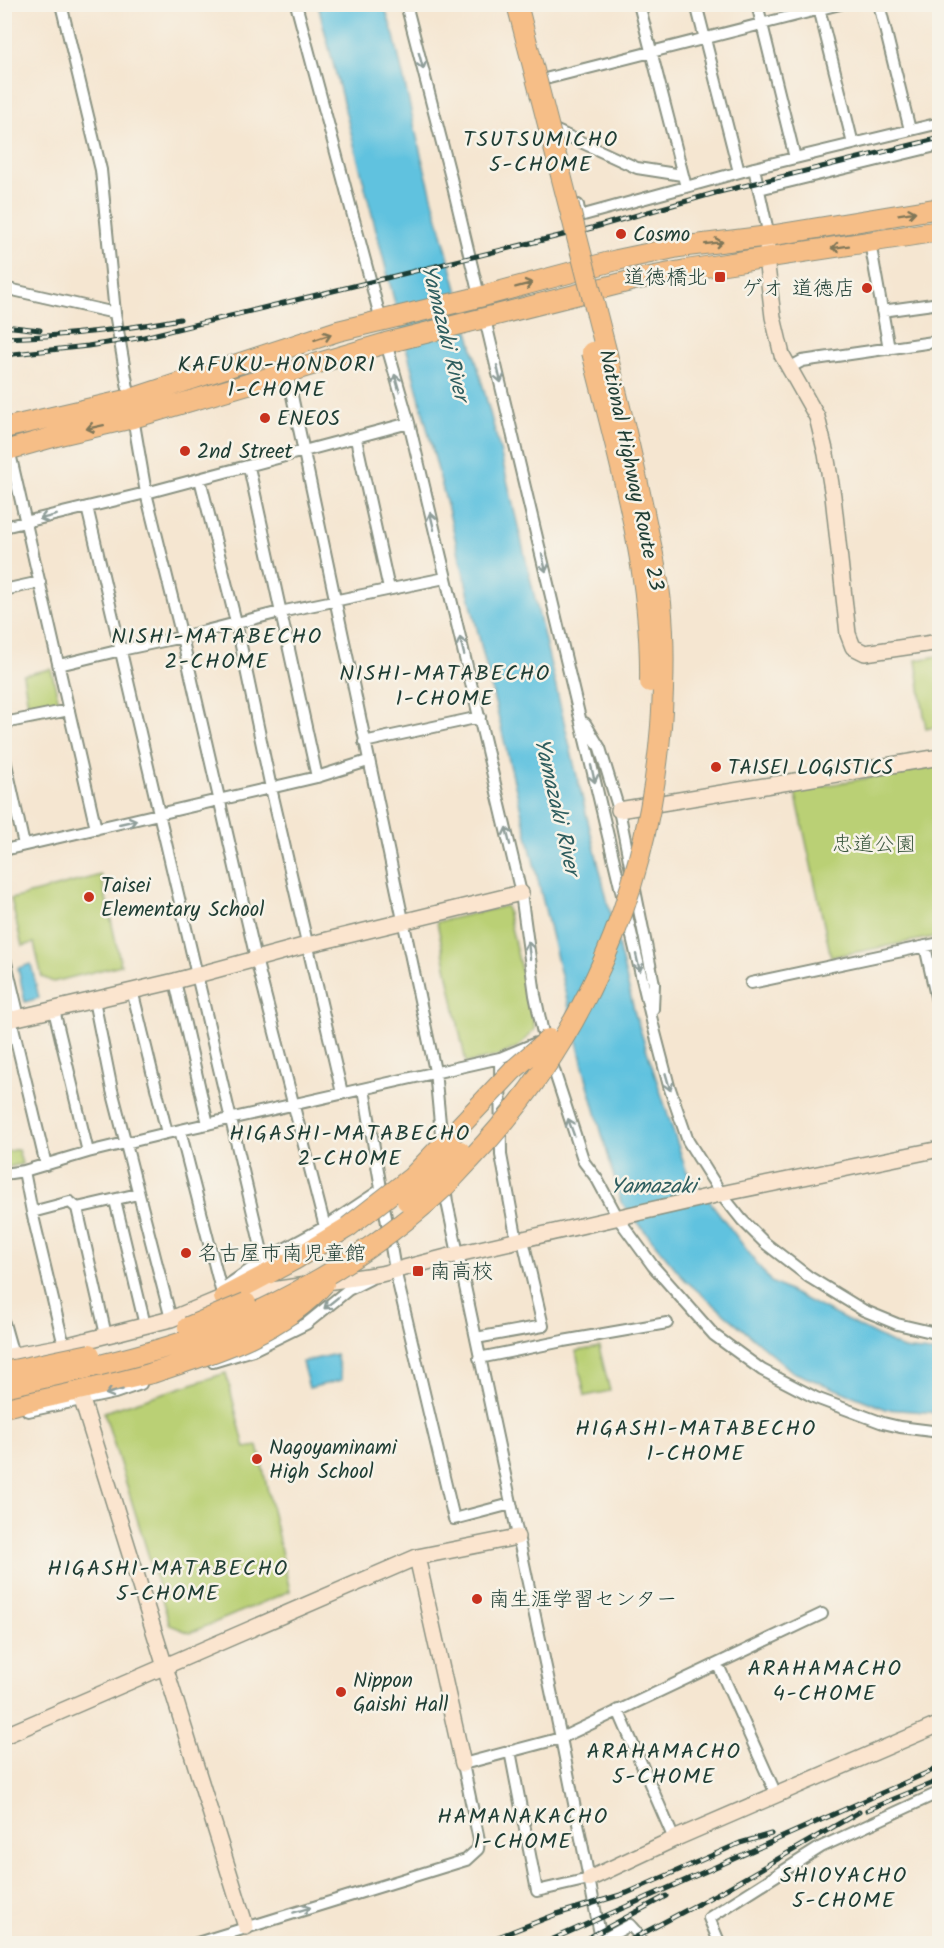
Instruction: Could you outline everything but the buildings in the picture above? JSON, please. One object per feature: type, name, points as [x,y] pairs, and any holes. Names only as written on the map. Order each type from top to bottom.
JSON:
[{"type":"highway","name":"National Highway Route 23","points":[[7,1361],[115,1348],[203,1322],[266,1295],[361,1239],[420,1191],[471,1141],[509,1095],[547,1039],[590,963],[612,906],[625,867],[645,757],[650,672],[648,621],[639,552],[618,458],[504,4]]},
{"type":"highway","name":"National Highway Route 23","points":[[4,1387],[153,1352],[221,1329],[282,1300],[340,1267],[376,1243],[440,1191],[492,1137],[529,1091],[573,1023],[599,972],[622,918],[649,820],[658,760],[662,702],[661,603],[632,452],[518,4]]},
{"type":"highway","points":[[4,428],[130,399],[338,332],[627,258],[679,247],[769,236],[939,208]]},
{"type":"highway","points":[[7,450],[133,418],[389,342],[634,280],[939,231]]},
{"type":"highway","points":[[221,1295],[294,1260],[348,1227],[411,1178],[512,1071],[547,1039]]},
{"type":"highway","points":[[4,1407],[152,1373],[247,1339],[273,1325],[313,1297],[340,1267]]},
{"type":"street","points":[[61,4],[101,170],[115,313],[146,493],[182,637],[256,958],[325,1227]]},
{"type":"street","points":[[296,4],[384,320]]},
{"type":"street","points":[[406,4],[450,174],[473,298],[480,318],[579,712],[653,1025],[669,1086],[688,1141],[719,1195],[741,1220],[765,1243],[808,1277],[862,1310],[897,1324],[939,1334]]},
{"type":"street","points":[[525,4],[580,216],[754,168],[939,123]]},
{"type":"street","points":[[639,4],[686,187]]},
{"type":"street","points":[[696,4],[739,172]]},
{"type":"street","points":[[757,4],[795,158]]},
{"type":"street","points":[[544,79],[762,24],[819,7],[840,4]]},
{"type":"street","points":[[879,4],[910,130]]},
{"type":"street","points":[[819,7],[853,144]]},
{"type":"street","points":[[557,131],[637,168],[682,175]]},
{"type":"street","points":[[759,189],[939,145]]},
{"type":"street","points":[[754,168],[769,236],[766,258],[773,317],[782,355],[817,417],[832,496],[848,634],[853,647],[865,653],[939,642]]},
{"type":"street","points":[[870,242],[889,349]]},
{"type":"street","points":[[4,288],[115,313]]},
{"type":"street","points":[[882,311],[939,303]]},
{"type":"street","points":[[789,368],[802,361],[939,341]]},
{"type":"street","points":[[389,342],[521,893],[537,1008],[547,1039],[557,1085],[584,1162],[653,1266],[714,1335],[762,1370],[816,1398],[883,1423],[939,1432]]},
{"type":"street","points":[[287,372],[302,452],[435,1071],[447,1202],[602,1942],[630,1925],[642,1944]]},
{"type":"street","points":[[4,527],[146,493],[356,439],[409,423]]},
{"type":"street","points":[[356,439],[389,589]]},
{"type":"street","points":[[7,450],[40,582],[96,829]]},
{"type":"street","points":[[249,466],[317,777]]},
{"type":"street","points":[[200,479],[236,622],[271,788],[342,1093]]},
{"type":"street","points":[[87,507],[264,1260]]},
{"type":"street","points":[[59,665],[280,612],[445,578]]},
{"type":"street","points":[[4,591],[40,582]]},
{"type":"street","points":[[4,723],[69,710]]},
{"type":"street","points":[[579,712],[600,748],[619,810],[654,984],[653,1025]]},
{"type":"street","points":[[364,742],[480,717]]},
{"type":"street","points":[[4,755],[24,845]]},
{"type":"street","points":[[619,810],[939,757]]},
{"type":"street","points":[[4,850],[219,801],[317,777],[368,761]]},
{"type":"street","points":[[12,1019],[175,981],[307,945],[521,893]]},
{"type":"street","points":[[751,982],[939,943]]},
{"type":"street","points":[[925,946],[939,1015]]},
{"type":"street","points":[[4,954],[12,1019],[46,1165]]},
{"type":"street","points":[[175,981],[208,1124]]},
{"type":"street","points":[[132,990],[167,1133]]},
{"type":"street","points":[[94,1000],[125,1144],[171,1319]]},
{"type":"street","points":[[54,1010],[88,1152]]},
{"type":"street","points":[[4,1174],[24,1171],[88,1152],[167,1133],[500,1058],[547,1039]]},
{"type":"street","points":[[476,1338],[543,1326],[520,1241],[501,1155],[500,1058]]},
{"type":"street","points":[[364,1089],[382,1189],[388,1272],[454,1519],[510,1504]]},
{"type":"street","points":[[180,1130],[221,1295]]},
{"type":"street","points":[[221,1295],[388,1272],[719,1195],[939,1149]]},
{"type":"street","points":[[24,1171],[64,1346]]},
{"type":"street","points":[[4,1323],[7,1361],[171,1319],[221,1295],[264,1260],[325,1227],[382,1189]]},
{"type":"street","points":[[77,1208],[138,1194]]},
{"type":"street","points":[[115,1200],[145,1325]]},
{"type":"street","points":[[32,1212],[70,1202],[77,1208],[106,1335]]},
{"type":"street","points":[[4,1416],[115,1393],[253,1350],[306,1324],[348,1290],[388,1272]]},
{"type":"street","points":[[479,1358],[667,1323]]},
{"type":"street","points":[[82,1400],[246,1927]]},
{"type":"street","points":[[4,1736],[417,1557],[518,1538]]},
{"type":"street","points":[[194,1944],[466,1860],[478,1849],[479,1840],[417,1557]]},
{"type":"street","points":[[463,1764],[561,1738],[822,1614]]},
{"type":"street","points":[[718,1665],[776,1794]]},
{"type":"street","points":[[618,1710],[674,1839]]},
{"type":"street","points":[[510,1751],[537,1891],[589,1880],[674,1839],[939,1724]]},
{"type":"street","points":[[720,1944],[709,1918],[821,1846],[939,1792]]},
{"type":"green space","points":[[939,656],[939,726],[926,729],[916,660]]},
{"type":"green space","points":[[51,669],[61,710],[30,716],[23,675]]},
{"type":"green space","name":"忠道公園","points":[[939,765],[939,936],[831,957],[795,791]]},
{"type":"green space","points":[[101,875],[121,965],[53,982],[42,977],[34,943],[22,946],[11,899]]},
{"type":"green space","points":[[506,906],[535,1029],[518,1047],[499,1056],[466,1063],[437,922]]},
{"type":"green space","points":[[18,1149],[22,1164],[5,1168],[5,1152]]},
{"type":"green space","points":[[599,1347],[610,1391],[585,1396],[576,1351]]},
{"type":"green space","points":[[226,1373],[245,1448],[258,1446],[290,1591],[190,1633],[170,1625],[104,1412]]},
{"type":"water","name":"Yamazaki","points":[[318,5],[384,5],[394,36],[421,155],[500,450],[635,1014],[686,1170],[771,1282],[903,1349],[939,1353],[939,1413],[886,1409],[793,1372],[685,1280],[621,1202],[584,1070],[449,513]]},
{"type":"water","points":[[31,964],[39,998],[25,1002],[18,968]]},
{"type":"water","points":[[336,1354],[342,1380],[309,1388],[302,1362]]},
{"type":"railway","points":[[4,355],[144,337],[592,228],[715,193],[940,138]]},
{"type":"railway","points":[[4,338],[93,332],[180,319]]},
{"type":"railway","points":[[4,326],[40,330]]},
{"type":"railway","points":[[542,1944],[940,1767]]},
{"type":"railway","points":[[867,1810],[940,1780]]},
{"type":"railway","points":[[623,1944],[726,1889],[859,1812]]},
{"type":"railway","points":[[480,1944],[557,1914],[627,1893],[740,1843],[771,1834]]},
{"type":"railway","points":[[577,1944],[666,1896]]},
{"type":"place","name":"Cosmo","points":[[621,234]]},
{"type":"place","name":"道徳橋北","points":[[720,277]]},
{"type":"place","name":"ゲオ 道徳店","points":[[867,288]]},
{"type":"place","name":"ENEOS","points":[[265,418]]},
{"type":"place","name":"2nd Street","points":[[185,451]]},
{"type":"place","name":"TAISEI LOGISTICS","points":[[716,767]]},
{"type":"place","name":"Taisei Elementary School","points":[[89,897]]},
{"type":"place","name":"名古屋市南児童館","points":[[186,1253]]},
{"type":"place","name":"南高校","points":[[418,1271]]},
{"type":"place","name":"Nagoyaminami High School","points":[[257,1459]]},
{"type":"place","name":"南生涯学習センター","points":[[477,1599]]},
{"type":"place","name":"Nippon Gaishi Hall","points":[[341,1692]]},
{"type":"district","name":"TSUTSUMICHO 5-CHOME","points":[[541,150]]},
{"type":"district","name":"KAFUKU-HONDORI 1-CHOME","points":[[277,376]]},
{"type":"district","name":"NISHI-MATABECHO 2-CHOME","points":[[217,648]]},
{"type":"district","name":"NISHI-MATABECHO 1-CHOME","points":[[445,684]]},
{"type":"district","name":"HIGASHI-MATABECHO 2-CHOME","points":[[350,1144]]},
{"type":"district","name":"HIGASHI-MATABECHO 1-CHOME","points":[[696,1440]]},
{"type":"district","name":"HIGASHI-MATABECHO 5-CHOME","points":[[168,1580]]},
{"type":"district","name":"ARAHAMACHO 4-CHOME","points":[[825,1680]]},
{"type":"district","name":"ARAHAMACHO 5-CHOME","points":[[664,1763]]},
{"type":"district","name":"HAMANAKACHO 1-CHOME","points":[[523,1828]]},
{"type":"district","name":"SHIOYACHO 5-CHOME","points":[[844,1886]]},
{"type":"water label","name":"Yamazaki River","points":[[446,332]]},
{"type":"water label","name":"Yamazaki River","points":[[558,806]]}]
